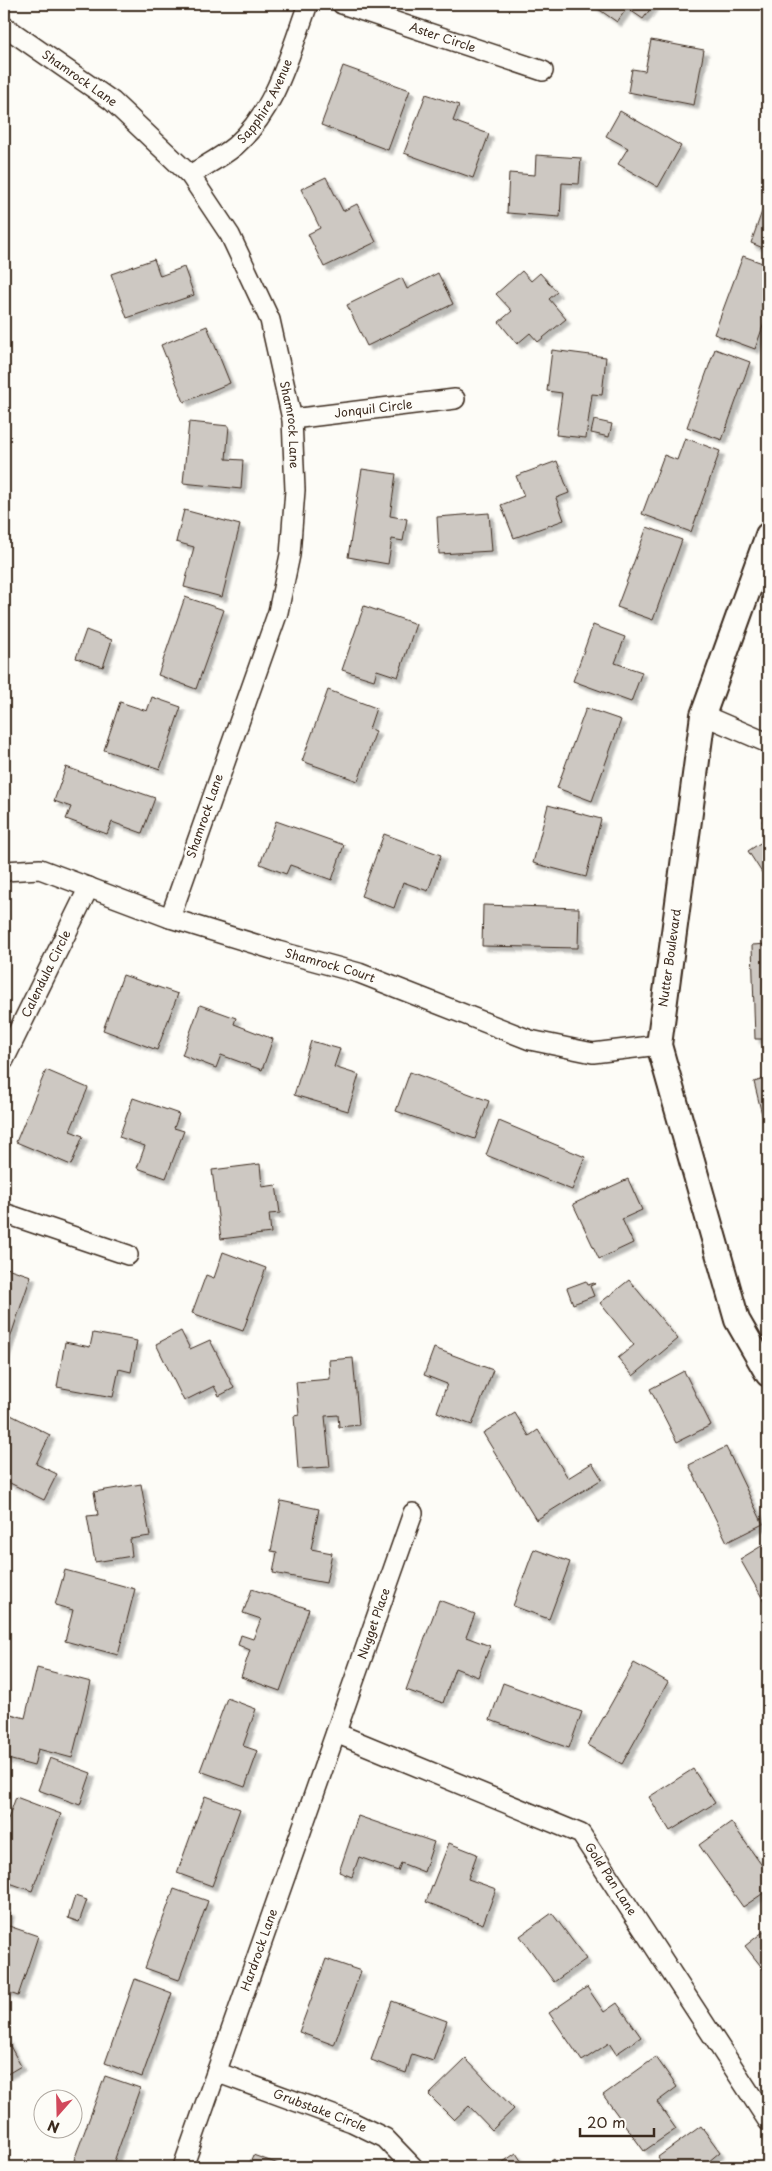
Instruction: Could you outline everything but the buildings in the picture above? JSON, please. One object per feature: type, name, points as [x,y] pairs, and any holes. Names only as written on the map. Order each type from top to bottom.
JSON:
[{"type":"street","name":"Sapphire Avenue","points":[[190,175],[235,146],[260,117],[278,85],[308,4]]},
{"type":"street","name":"Aster Circle","points":[[342,4],[543,71]]},
{"type":"street","name":"Shamrock Lane","points":[[4,26],[112,101],[190,175],[230,235],[270,320],[292,419],[295,490],[290,555],[278,612],[170,918]]},
{"type":"street","name":"Jonquil Circle","points":[[292,419],[455,398]]},
{"type":"street","name":"Nutter Boulevard","points":[[768,535],[703,715],[659,1045],[737,1320],[768,1374]]},
{"type":"street","points":[[703,715],[768,743]]},
{"type":"street","name":"Shamrock Court","points":[[4,871],[40,869],[170,918],[278,951],[359,973],[530,1040],[593,1053],[659,1045]]},
{"type":"street","name":"Calendula Circle","points":[[4,1060],[89,887]]},
{"type":"street","points":[[4,1213],[128,1255]]},
{"type":"street","name":"Nugget Place","points":[[336,1733],[413,1513]]},
{"type":"street","name":"Hardrock Lane","points":[[183,2167],[336,1733]]},
{"type":"street","name":"Gold Pan Lane","points":[[336,1733],[581,1834],[768,2122]]},
{"type":"street","name":"Grubstake Circle","points":[[216,2072],[352,2122],[385,2138],[413,2167]]}]
